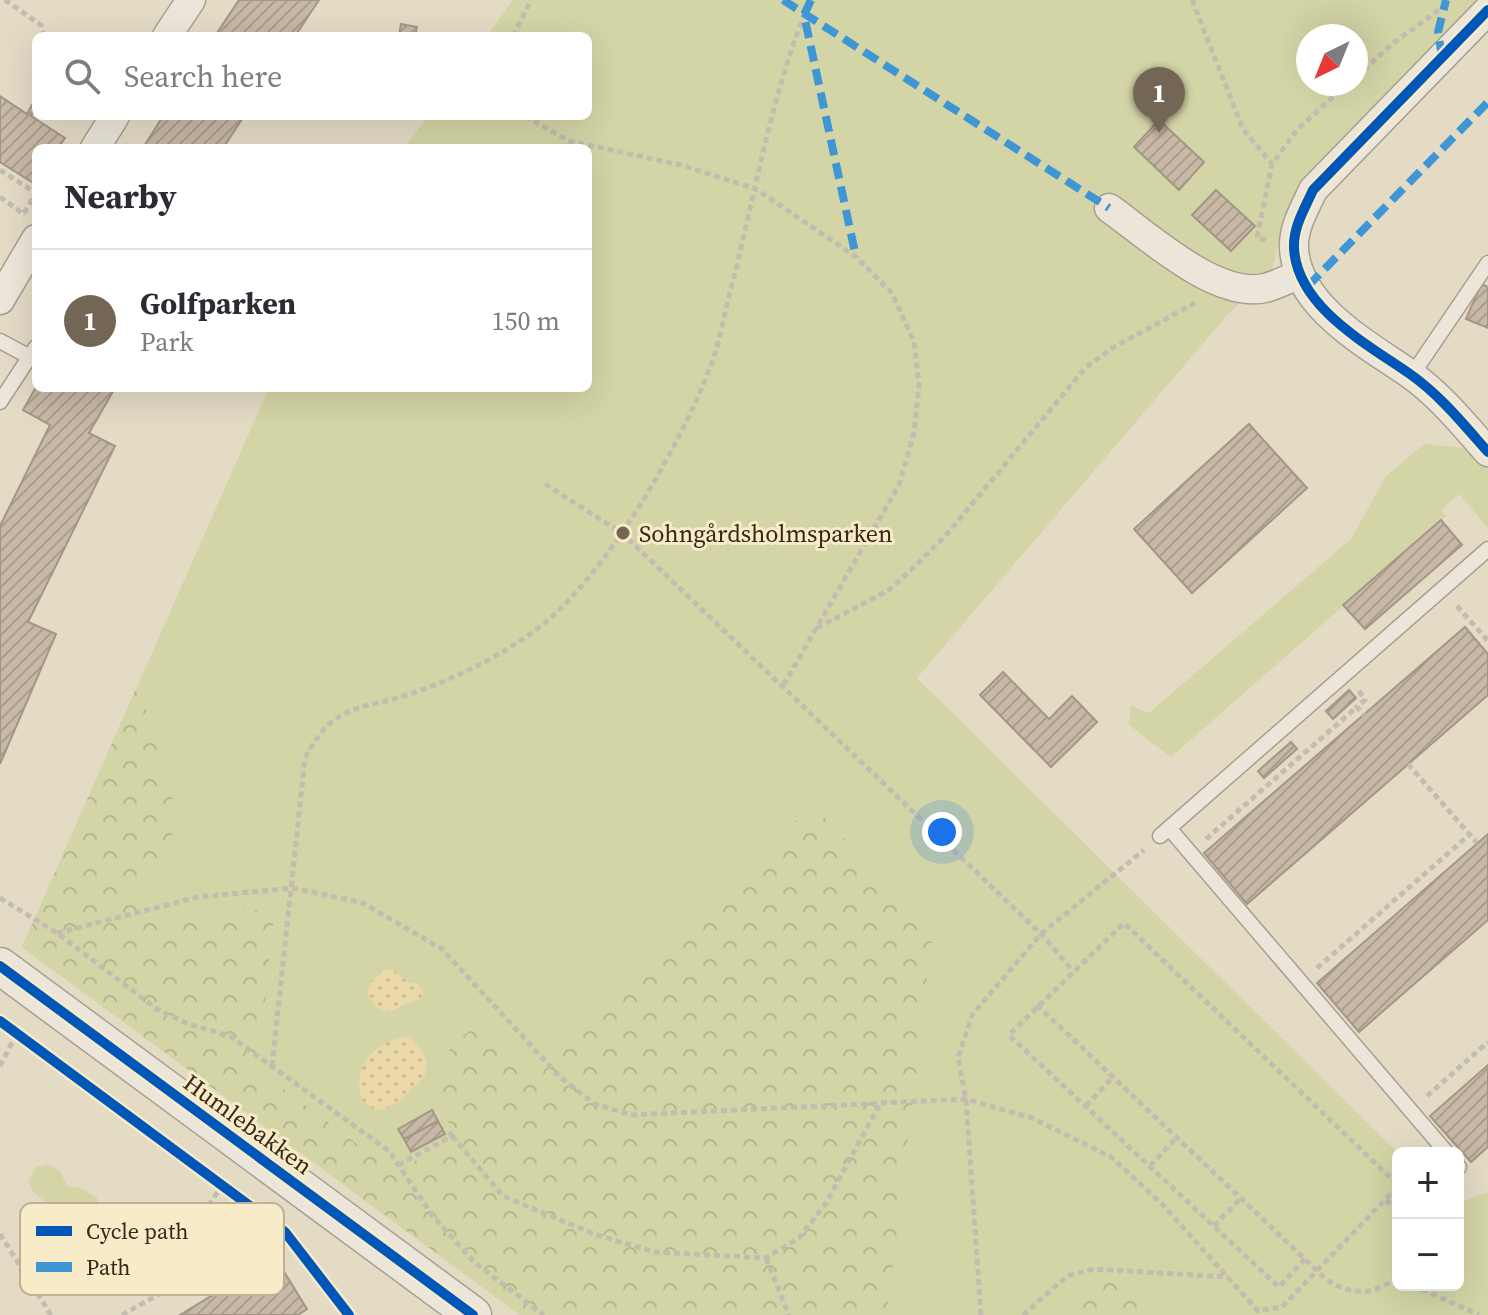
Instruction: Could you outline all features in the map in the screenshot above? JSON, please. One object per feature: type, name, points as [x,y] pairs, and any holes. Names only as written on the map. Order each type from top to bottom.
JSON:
[{"type":"street","points":[[170,32],[191,0]]},
{"type":"street","points":[[1488,10],[1313,190],[1298,220],[1293,246],[1300,274],[1336,323],[1412,375],[1488,452]]},
{"type":"street","points":[[98,144],[112,120]]},
{"type":"street","points":[[1109,208],[1199,272],[1225,284],[1263,288],[1300,274]]},
{"type":"street","points":[[0,300],[32,246]]},
{"type":"street","name":"Humlebakken","points":[[0,966],[473,1315]]},
{"type":"lane","points":[[1412,375],[1488,263]]},
{"type":"lane","points":[[0,341],[32,352]]},
{"type":"lane","points":[[0,402],[32,354]]},
{"type":"lane","points":[[1442,1147],[1190,852],[1164,832],[1488,549]]},
{"type":"path","points":[[5,0],[41,25],[43,32]]},
{"type":"path","points":[[515,32],[531,0]]},
{"type":"path","points":[[1192,0],[1243,129],[1272,164],[1297,130],[1334,96]]},
{"type":"path","points":[[1368,66],[1443,7]]},
{"type":"path","points":[[272,1066],[305,758],[318,734],[360,705],[411,694],[483,664],[558,611],[622,533],[684,423],[711,364],[783,69],[804,15]]},
{"type":"path","points":[[532,120],[569,141],[583,144]]},
{"type":"path","points":[[592,146],[681,165],[756,189],[856,257],[892,293],[914,342],[919,385],[914,433],[899,485],[784,684]]},
{"type":"path","points":[[0,170],[32,190]]},
{"type":"path","points":[[0,197],[32,220]]},
{"type":"path","points":[[23,214],[32,199]]},
{"type":"path","points":[[817,628],[889,590],[913,568],[947,534],[1086,367],[1114,347],[1225,284]]},
{"type":"path","points":[[545,484],[622,533],[784,684],[1041,934],[1072,970]]},
{"type":"path","points":[[1443,590],[1488,641]]},
{"type":"path","points":[[1190,852],[1357,707]]},
{"type":"path","points":[[1408,764],[1477,843]]},
{"type":"path","points":[[981,1315],[966,1099],[958,1058],[972,1015],[1041,934],[1164,832]]},
{"type":"path","points":[[1301,982],[1469,835]]},
{"type":"path","points":[[57,933],[198,897],[293,888],[363,903],[442,949],[561,1078],[595,1104],[631,1115],[966,1099],[1032,1118],[1111,1157],[1162,1204],[1258,1313],[1282,1307],[1392,1193]]},
{"type":"path","points":[[0,898],[57,933],[157,1009],[188,1024],[230,1036],[389,1151],[432,1215],[475,1263],[544,1315]]},
{"type":"path","points":[[1305,1259],[1279,1287],[1009,1035],[1072,970],[1124,923],[1392,1180]]},
{"type":"path","points":[[1037,1005],[1305,1259],[1340,1288],[1370,1292],[1392,1280]]},
{"type":"path","points":[[0,1066],[17,1033]]},
{"type":"path","points":[[1411,1110],[1488,1042]]},
{"type":"path","points":[[1086,1106],[1113,1077]]},
{"type":"path","points":[[398,1165],[450,1134],[503,1196],[594,1234],[655,1252],[766,1258],[799,1238],[826,1203],[880,1103]]},
{"type":"path","points":[[1150,1166],[1177,1138]]},
{"type":"path","points":[[211,1203],[223,1184]]},
{"type":"path","points":[[1214,1226],[1241,1198]]},
{"type":"path","points":[[1386,1200],[1392,1206]]},
{"type":"path","points":[[0,1234],[20,1266]]},
{"type":"path","points":[[766,1258],[789,1315]]},
{"type":"path","points":[[1023,1315],[1067,1276],[1094,1269],[1229,1277]]},
{"type":"path","points":[[1426,1291],[1479,1315]]},
{"type":"path","points":[[38,1295],[51,1315]]},
{"type":"path","points":[[122,1315],[158,1295]]},
{"type":"green space","name":"Sohngårdsholmsparken","points":[[513,0],[1488,0],[1310,182],[1283,219],[1271,276],[1229,313],[917,678],[1392,1147],[1392,1291],[1464,1291],[1464,1201],[1488,1192],[1488,1315],[520,1315],[22,947],[267,392],[592,392],[592,144],[407,144],[425,120],[592,120],[592,32],[490,32]]},
{"type":"green space","points":[[1424,444],[1474,449],[1488,466],[1488,528],[1459,494],[1441,510],[1446,516],[1171,757],[1129,725],[1131,706],[1149,713],[1351,539],[1386,476]]},
{"type":"green space","points":[[138,684],[179,821],[137,902],[143,919],[275,909],[258,1069],[394,1172],[457,1139],[435,1096],[452,1043],[485,1021],[536,1076],[813,804],[932,938],[887,1315],[520,1315],[22,947]]},
{"type":"green space","points":[[48,1164],[60,1171],[67,1186],[81,1188],[97,1198],[98,1203],[42,1203],[28,1181],[36,1167]]},
{"type":"green space","points":[[1102,1278],[1148,1292],[1138,1315],[1062,1315]]},
{"type":"sand","points":[[392,969],[408,982],[418,984],[424,992],[420,999],[385,1011],[373,1003],[367,993],[372,981],[384,970]]},
{"type":"sand","points":[[409,1037],[424,1056],[425,1073],[390,1107],[375,1109],[365,1102],[360,1089],[361,1073],[369,1057],[385,1044]]},
{"type":"building","points":[[239,0],[319,0],[298,32],[218,32]]},
{"type":"building","points":[[401,24],[417,27],[416,32],[400,32]]},
{"type":"building","points":[[0,96],[27,114],[32,105],[32,120],[37,120],[65,138],[61,144],[32,144],[32,182],[0,162]]},
{"type":"building","points":[[160,120],[241,120],[226,144],[146,144]]},
{"type":"building","points":[[1159,120],[1204,162],[1179,190],[1134,147]]},
{"type":"building","points":[[1216,190],[1255,226],[1231,251],[1192,215]]},
{"type":"building","points":[[1481,284],[1488,287],[1488,328],[1466,319]]},
{"type":"building","points":[[33,392],[113,392],[89,433],[115,446],[28,622],[56,634],[0,764],[0,526],[50,425],[23,410]]},
{"type":"building","points":[[1249,424],[1307,488],[1192,593],[1134,529]]},
{"type":"building","points":[[1441,520],[1462,545],[1365,629],[1343,605]]},
{"type":"building","points":[[1465,627],[1488,654],[1488,695],[1247,904],[1204,853]]},
{"type":"building","points":[[1003,672],[1049,719],[1072,696],[1097,722],[1051,767],[980,695]]},
{"type":"building","points":[[1349,690],[1356,698],[1333,719],[1326,711]]},
{"type":"building","points":[[1291,742],[1297,749],[1264,778],[1258,771]]},
{"type":"building","points":[[1488,834],[1488,920],[1359,1032],[1317,983]]},
{"type":"building","points":[[1488,1065],[1488,1147],[1471,1162],[1464,1154],[1464,1147],[1458,1147],[1430,1116]]},
{"type":"building","points":[[432,1110],[438,1121],[404,1139],[398,1129]]},
{"type":"building","points":[[438,1121],[445,1134],[411,1152],[404,1139]]},
{"type":"building","points":[[284,1272],[307,1309],[298,1315],[180,1315],[213,1295],[284,1295]]},
{"type":"marked path","points":[[783,0],[1109,208]]},
{"type":"marked path","points":[[811,0],[804,15],[856,257]]},
{"type":"marked path","points":[[1442,57],[1438,32],[1446,0]]},
{"type":"marked path","points":[[1308,286],[1488,102]]},
{"type":"cycle path","points":[[1488,10],[1313,190],[1297,225],[1294,240],[1298,269],[1321,306],[1355,337],[1431,391],[1488,452]]},
{"type":"cycle path","points":[[0,966],[473,1315]]},
{"type":"cycle path","points":[[0,1021],[246,1203]]},
{"type":"cycle path","points":[[284,1231],[349,1315]]},
{"type":"place","name":"Golfparken","points":[[1159,133]]},
{"type":"place","name":"Sohngårdsholmsparken","points":[[623,533]]}]
